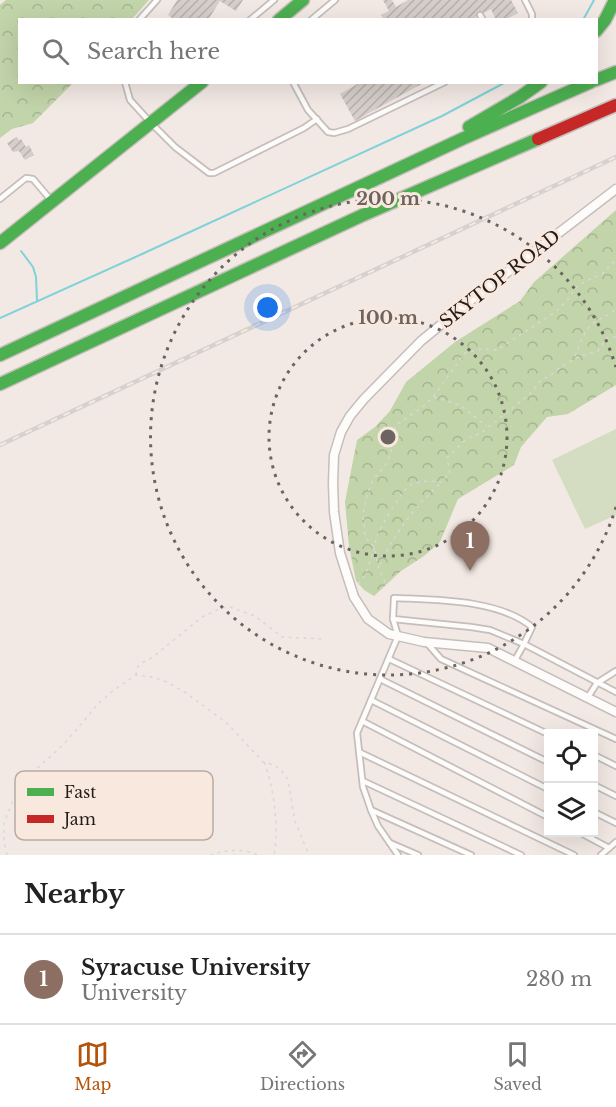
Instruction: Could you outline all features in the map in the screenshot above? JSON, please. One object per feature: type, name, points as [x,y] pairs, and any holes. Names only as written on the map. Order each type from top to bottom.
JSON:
[{"type":"main road","points":[[281,18],[303,0]]},
{"type":"main road","points":[[598,30],[615,0]]},
{"type":"main road","points":[[598,80],[616,72]]},
{"type":"main road","points":[[0,243],[200,84]]},
{"type":"main road","points":[[345,193],[461,131],[538,84]]},
{"type":"main road","points":[[0,355],[345,193],[586,84]]},
{"type":"main road","points":[[0,384],[363,215],[616,105]]},
{"type":"street","name":"SKYTOP ROAD","points":[[616,189],[421,341],[364,399],[341,432],[334,455],[333,483],[334,512],[340,553],[351,590],[368,619],[389,634],[426,642],[488,648],[616,712]]},
{"type":"lane","points":[[141,18],[157,0]]},
{"type":"lane","points":[[252,18],[274,0]]},
{"type":"lane","points":[[313,18],[335,0]]},
{"type":"lane","points":[[525,0],[532,18]]},
{"type":"lane","points":[[127,84],[130,99],[151,123],[176,147],[209,173],[214,173],[317,120]]},
{"type":"lane","points":[[294,84],[308,110],[328,132],[333,133],[348,129],[441,84]]},
{"type":"lane","points":[[0,199],[26,178],[33,179],[52,201]]},
{"type":"lane","points":[[398,855],[388,842],[371,810],[363,781],[357,733],[398,636],[393,619],[394,598],[450,600],[488,607],[522,619],[532,627],[514,662]]},
{"type":"lane","points":[[393,619],[490,630],[524,644],[616,692]]},
{"type":"lane","points":[[426,642],[441,659],[616,739]]},
{"type":"lane","points":[[389,658],[544,732]]},
{"type":"lane","points":[[588,699],[597,683],[616,671]]},
{"type":"lane","points":[[380,679],[544,760]]},
{"type":"lane","points":[[371,700],[544,786]]},
{"type":"lane","points":[[362,722],[544,814]]},
{"type":"lane","points":[[359,752],[574,855]]},
{"type":"lane","points":[[598,757],[616,766]]},
{"type":"lane","points":[[363,781],[521,855]]},
{"type":"lane","points":[[598,787],[616,796]]},
{"type":"lane","points":[[371,810],[471,855]]},
{"type":"lane","points":[[598,814],[616,823]]},
{"type":"lane","points":[[588,837],[609,848]]},
{"type":"lane","points":[[388,842],[418,855]]},
{"type":"lane","points":[[601,855],[616,842]]},
{"type":"path","points":[[385,582],[374,548],[365,537],[363,514],[367,495],[374,480],[387,463],[396,425],[433,397],[465,353],[481,349],[497,350],[555,312],[576,288],[602,274],[616,260]]},
{"type":"path","points":[[574,359],[590,327],[616,309]]},
{"type":"path","points":[[379,567],[406,520],[422,500],[450,473],[447,458],[466,439],[481,433],[530,394],[541,380],[574,359],[598,351],[607,338],[616,337]]},
{"type":"path","points":[[433,397],[460,405],[488,427]]},
{"type":"path","points":[[351,590],[364,578],[378,534],[410,485],[427,481],[441,482]]},
{"type":"path","points":[[136,675],[140,664],[153,657],[202,616],[221,608],[230,607],[255,616],[282,637],[325,639]]},
{"type":"path","points":[[34,771],[64,744],[99,703],[136,675],[167,682],[227,723],[263,762],[273,791],[274,855]]},
{"type":"path","points":[[263,762],[274,765],[288,780],[295,820],[309,855]]},
{"type":"path","points":[[7,855],[4,823],[15,796]]},
{"type":"path","points":[[210,855],[235,850],[258,855]]},
{"type":"green space","points":[[6,0],[149,0],[133,18],[18,18],[18,84],[72,84],[33,123],[12,129],[0,138],[0,5]]},
{"type":"green space","points":[[616,210],[616,385],[568,414],[547,417],[521,447],[514,465],[458,499],[440,542],[401,571],[374,596],[364,590],[356,581],[349,546],[345,502],[357,440],[375,427],[390,411],[406,382],[455,342],[520,301],[534,282]]},
{"type":"green space","points":[[616,429],[616,515],[585,529],[552,460]]},
{"type":"building","points":[[177,0],[243,0],[236,11],[220,1],[209,18],[172,18],[168,15]]},
{"type":"building","points":[[383,0],[392,0],[396,7],[408,0],[511,0],[518,13],[509,18],[495,18],[491,9],[484,13],[478,11],[475,18],[383,18],[381,15],[389,11]]},
{"type":"building","points":[[358,84],[421,84],[355,121],[340,94]]},
{"type":"building","points":[[17,137],[26,147],[29,145],[34,155],[25,160],[19,151],[13,152],[7,143]]},
{"type":"waterway","points":[[584,18],[594,0]]},
{"type":"waterway","points":[[0,318],[442,116],[502,84]]},
{"type":"waterway","points":[[21,251],[33,267],[36,277],[37,301]]},
{"type":"railway","points":[[0,445],[616,157]]},
{"type":"traffic: fast","points":[[281,18],[303,0]]},
{"type":"traffic: fast","points":[[598,29],[615,0]]},
{"type":"traffic: fast","points":[[598,79],[616,72]]},
{"type":"traffic: fast","points":[[0,243],[199,84]]},
{"type":"traffic: fast","points":[[469,127],[538,84]]},
{"type":"traffic: fast","points":[[0,355],[462,139],[586,84]]},
{"type":"traffic: fast","points":[[0,384],[363,215],[538,139]]},
{"type":"traffic: jam","points":[[538,139],[616,105]]},
{"type":"place","name":"Syracuse University","points":[[470,571]]}]
